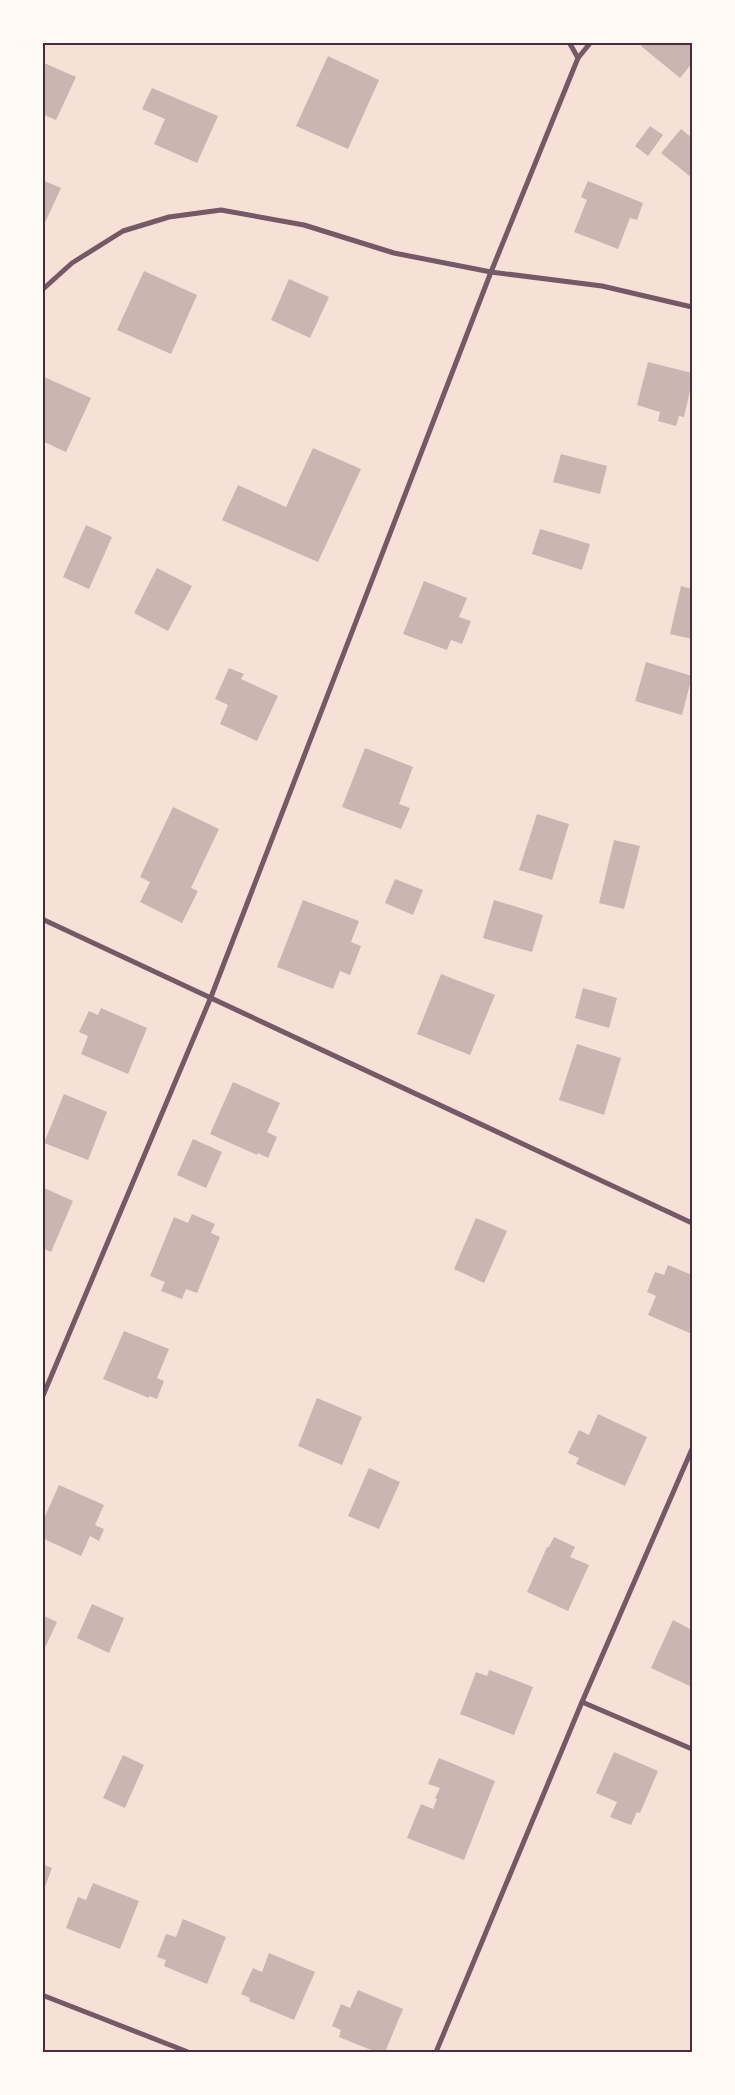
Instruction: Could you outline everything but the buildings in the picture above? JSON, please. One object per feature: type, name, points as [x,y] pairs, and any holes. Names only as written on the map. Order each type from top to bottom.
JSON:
[{"type":"street","points":[[569,42],[578,58]]},
{"type":"street","points":[[42,1398],[211,997],[491,272],[578,58],[591,42]]},
{"type":"street","points":[[42,290],[72,263],[123,231],[169,217],[221,210],[304,224],[394,253],[491,272],[602,286],[692,307]]},
{"type":"street","points":[[42,919],[692,1223]]},
{"type":"street","points":[[436,2052],[582,1702],[692,1449]]},
{"type":"street","points":[[582,1702],[692,1749]]},
{"type":"street","points":[[42,1995],[188,2052]]}]
